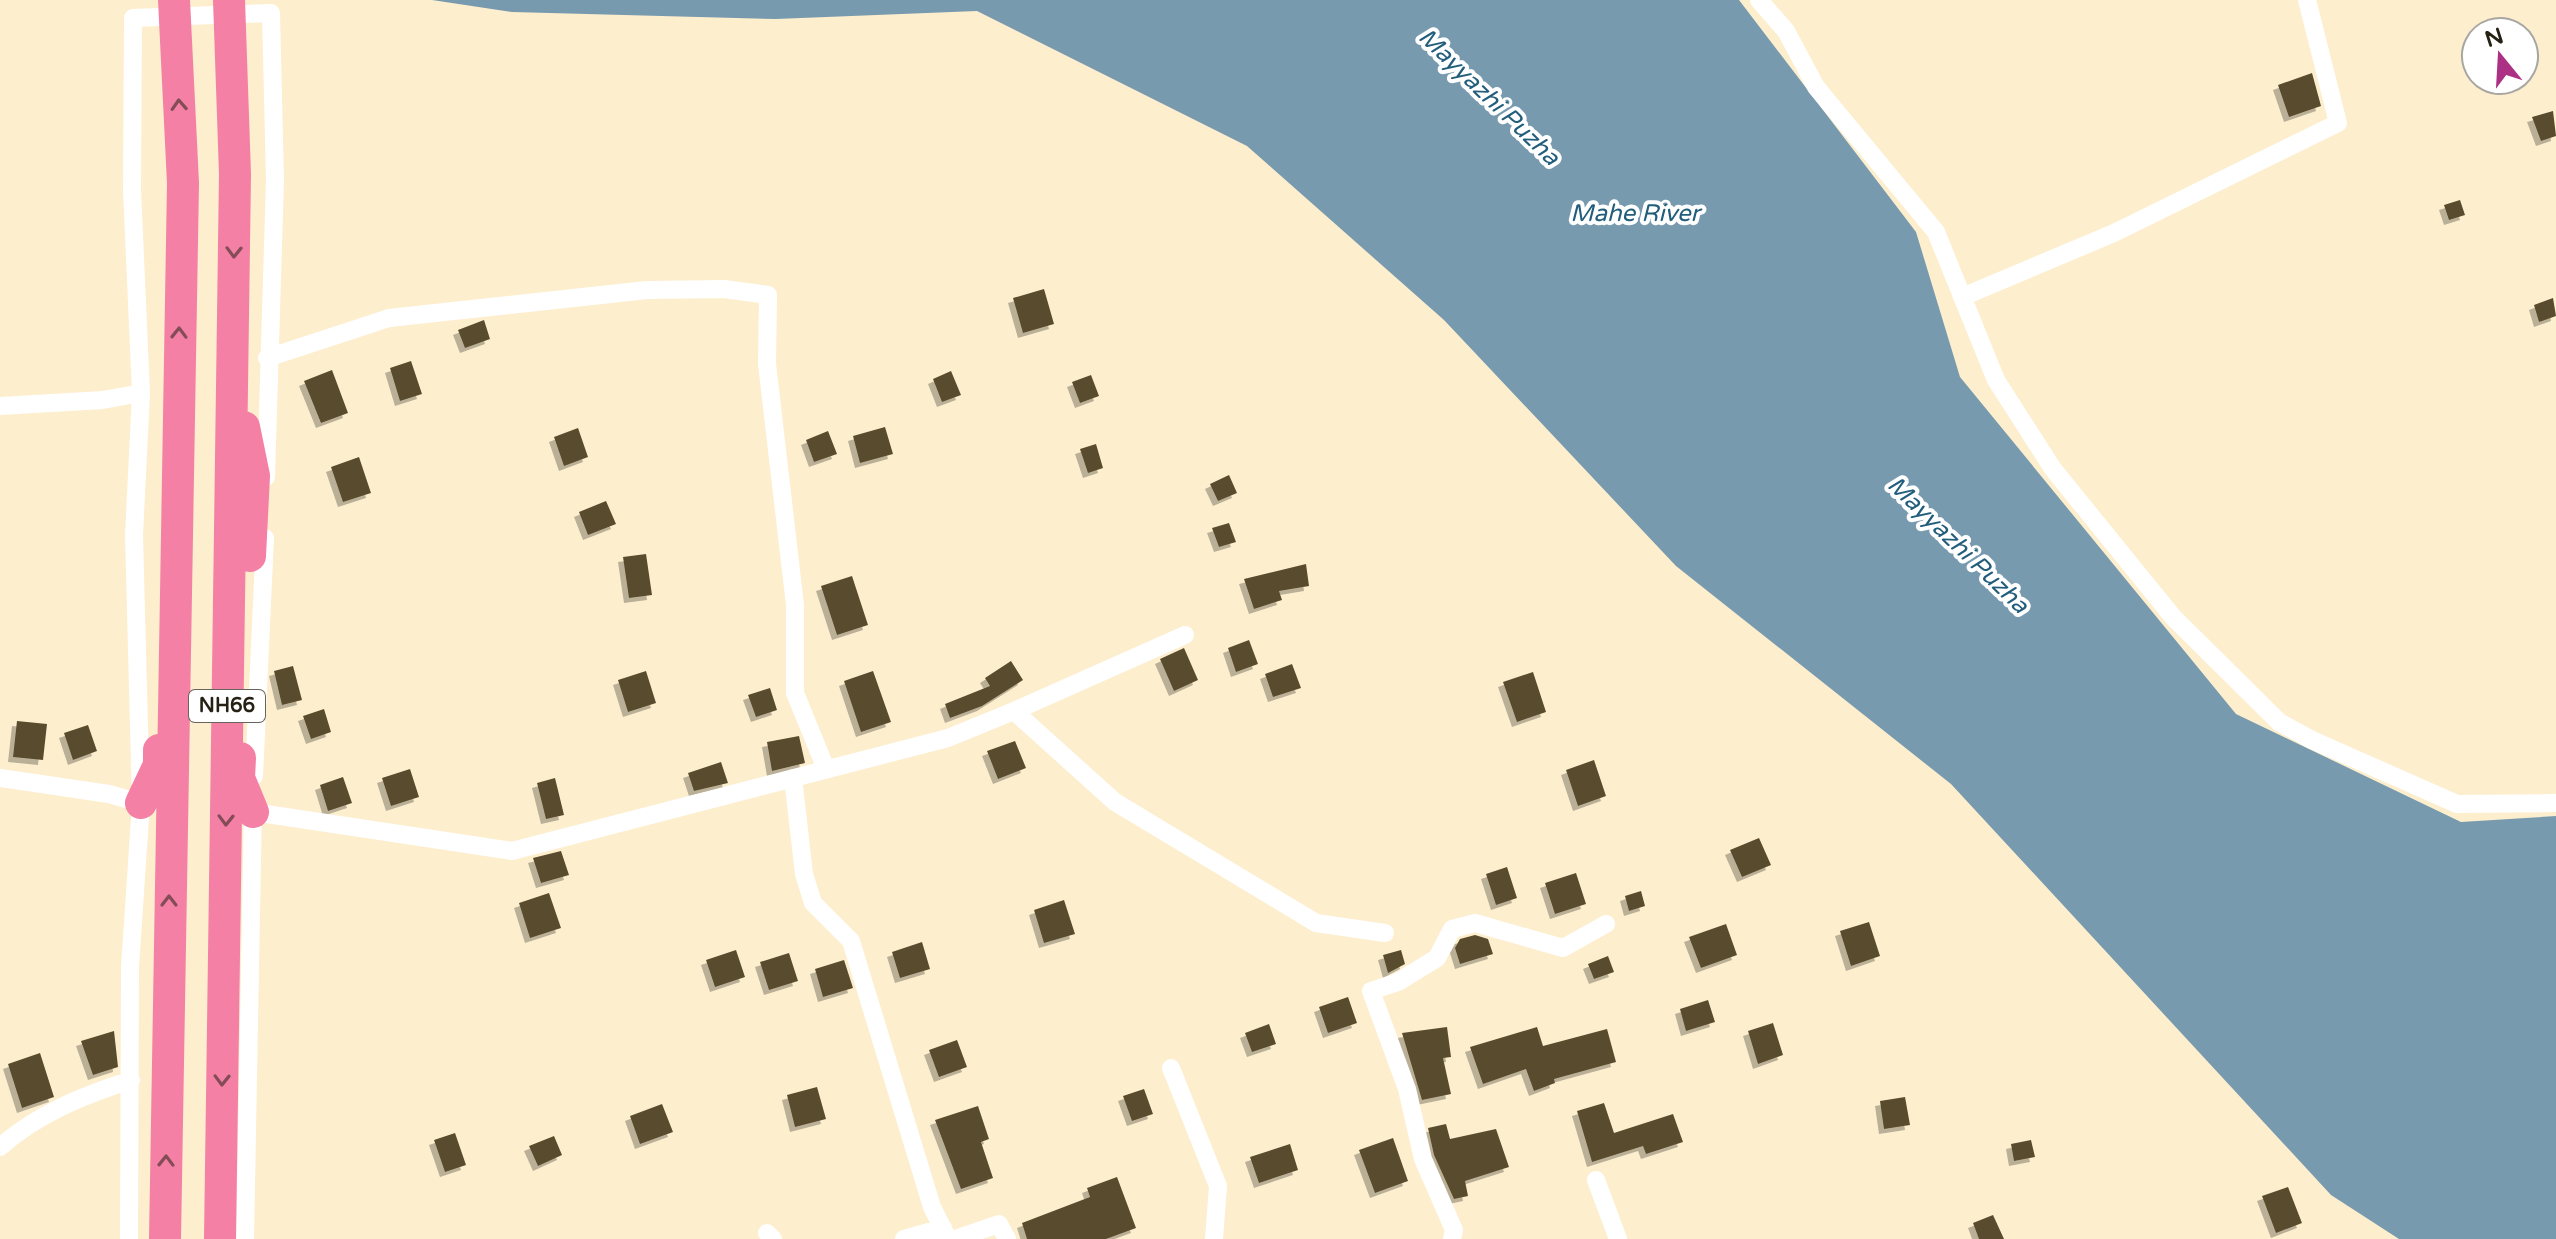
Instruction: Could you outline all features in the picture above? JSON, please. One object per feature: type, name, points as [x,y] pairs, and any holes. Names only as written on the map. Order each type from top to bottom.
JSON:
[{"type":"highway","name":"NH66","points":[[165,1239],[183,183],[174,0]]},
{"type":"highway","name":"NH66","points":[[220,1239],[235,174],[229,0]]},
{"type":"highway","points":[[232,369],[254,476],[239,778],[253,812]]},
{"type":"highway","points":[[141,803],[159,765],[155,474],[178,385]]},
{"type":"street","points":[[1759,0],[1786,31],[1816,87],[1936,232],[1996,380],[2053,469],[2173,617],[2279,722],[2457,804],[2556,803]]},
{"type":"street","points":[[1962,297],[2114,233],[2338,123],[2307,0]]},
{"type":"street","points":[[129,1239],[130,967],[141,803],[134,535],[141,393],[132,190],[133,18],[271,13],[275,180],[267,358],[265,560],[253,812],[245,1239]]},
{"type":"street","points":[[267,358],[389,318],[647,290],[724,289],[768,295],[767,364],[795,605],[795,693],[826,769]]},
{"type":"street","points":[[0,406],[103,400],[141,393]]},
{"type":"street","points":[[253,812],[512,851],[948,738],[1185,635]]},
{"type":"street","points":[[1014,711],[1115,802],[1316,923],[1385,933]]},
{"type":"street","points":[[0,778],[109,794],[141,803]]},
{"type":"street","points":[[793,778],[797,833],[813,903],[851,941],[932,1207],[949,1235]]},
{"type":"street","points":[[1452,1239],[1454,1230],[1423,1159],[1407,1089],[1371,991],[1398,982],[1437,958],[1452,929],[1475,923],[1563,948],[1606,924]]},
{"type":"street","points":[[1171,1068],[1218,1186],[1214,1239]]},
{"type":"street","points":[[0,1147],[19,1131],[68,1101],[131,1080]]},
{"type":"street","points":[[1596,1180],[1618,1239]]},
{"type":"street","points":[[904,1239],[949,1235],[999,1224],[1007,1239]]},
{"type":"water","name":"Mahe River","points":[[432,0],[1739,0],[1916,232],[1960,377],[2236,714],[2461,822],[2556,816],[2556,1239],[2399,1239],[2331,1195],[1951,784],[1676,566],[1444,320],[1247,146],[977,11],[776,19],[512,12]]},
{"type":"building","points":[[2312,73],[2321,106],[2289,117],[2278,85]]},
{"type":"building","points":[[2553,111],[2556,136],[2541,141],[2532,117]]},
{"type":"building","points":[[2460,200],[2465,215],[2449,220],[2444,205]]},
{"type":"building","points":[[1044,289],[1054,324],[1023,333],[1013,298]]},
{"type":"building","points":[[2553,298],[2556,316],[2539,322],[2534,305]]},
{"type":"building","points":[[484,320],[490,339],[465,348],[458,330]]},
{"type":"building","points":[[411,361],[422,394],[400,401],[390,368]]},
{"type":"building","points":[[332,370],[348,413],[321,423],[304,381]]},
{"type":"building","points":[[951,371],[961,395],[942,402],[933,379]]},
{"type":"building","points":[[1091,375],[1099,396],[1080,403],[1072,382]]},
{"type":"building","points":[[885,427],[893,454],[860,463],[853,436]]},
{"type":"building","points":[[578,428],[588,457],[564,466],[554,437]]},
{"type":"building","points":[[828,431],[837,454],[814,462],[806,440]]},
{"type":"building","points":[[1096,444],[1103,468],[1088,473],[1080,449]]},
{"type":"building","points":[[359,457],[371,493],[343,502],[331,467]]},
{"type":"building","points":[[1229,475],[1237,493],[1218,501],[1210,484]]},
{"type":"building","points":[[606,501],[616,524],[588,535],[579,512]]},
{"type":"building","points":[[1229,523],[1236,542],[1219,547],[1212,528]]},
{"type":"building","points":[[646,554],[652,595],[629,598],[623,557]]},
{"type":"building","points":[[1306,564],[1309,586],[1279,591],[1282,600],[1254,609],[1244,579]]},
{"type":"building","points":[[852,576],[868,625],[837,635],[821,586]]},
{"type":"building","points":[[1249,640],[1258,664],[1236,672],[1228,648]]},
{"type":"building","points":[[1184,648],[1198,680],[1174,691],[1160,659]]},
{"type":"building","points":[[1011,661],[1023,680],[982,706],[950,718],[945,704],[990,686],[985,678]]},
{"type":"building","points":[[1292,664],[1301,688],[1273,697],[1265,674]]},
{"type":"building","points":[[293,666],[302,700],[282,705],[274,671]]},
{"type":"building","points":[[646,671],[656,703],[628,712],[618,680]]},
{"type":"building","points":[[873,671],[891,722],[861,732],[844,681]]},
{"type":"building","points":[[1533,672],[1546,712],[1517,722],[1503,682]]},
{"type":"building","points":[[770,688],[777,710],[756,717],[748,695]]},
{"type":"building","points":[[324,709],[331,732],[311,739],[303,716]]},
{"type":"building","points":[[17,721],[47,724],[43,760],[13,757]]},
{"type":"building","points":[[88,725],[97,751],[73,760],[64,733]]},
{"type":"building","points":[[799,736],[805,763],[772,771],[767,742]]},
{"type":"building","points":[[1015,741],[1026,768],[998,779],[987,751]]},
{"type":"building","points":[[1594,760],[1606,796],[1578,806],[1566,770]]},
{"type":"building","points":[[721,762],[728,783],[694,791],[688,773]]},
{"type":"building","points":[[410,769],[419,797],[391,806],[382,778]]},
{"type":"building","points":[[343,777],[352,803],[328,811],[320,785]]},
{"type":"building","points":[[555,778],[564,815],[546,819],[537,783]]},
{"type":"building","points":[[1759,838],[1771,865],[1742,877],[1730,850]]},
{"type":"building","points":[[561,851],[569,875],[541,883],[533,858]]},
{"type":"building","points":[[1507,867],[1517,898],[1496,905],[1486,874]]},
{"type":"building","points":[[1576,873],[1586,904],[1555,914],[1545,883]]},
{"type":"building","points":[[1641,891],[1645,906],[1629,911],[1625,896]]},
{"type":"building","points":[[549,893],[561,928],[530,938],[519,903]]},
{"type":"building","points":[[1064,900],[1075,934],[1044,943],[1034,910]]},
{"type":"building","points":[[1869,922],[1880,956],[1851,966],[1840,931]]},
{"type":"building","points":[[1726,924],[1737,955],[1701,968],[1689,937]]},
{"type":"building","points":[[1475,935],[1488,939],[1493,954],[1460,964],[1455,948],[1460,939]]},
{"type":"building","points":[[922,942],[930,969],[900,978],[892,952]]},
{"type":"building","points":[[736,950],[745,977],[715,987],[706,960]]},
{"type":"building","points":[[1401,950],[1405,964],[1388,973],[1383,955]]},
{"type":"building","points":[[789,953],[798,981],[769,990],[760,962]]},
{"type":"building","points":[[1608,956],[1614,972],[1594,979],[1588,964]]},
{"type":"building","points":[[844,960],[853,988],[823,997],[815,969]]},
{"type":"building","points":[[1348,997],[1357,1023],[1328,1033],[1319,1007]]},
{"type":"building","points":[[1708,1000],[1715,1022],[1686,1031],[1680,1009]]},
{"type":"building","points":[[1773,1023],[1783,1055],[1758,1064],[1748,1031]]},
{"type":"building","points":[[1269,1024],[1276,1044],[1252,1052],[1245,1033]]},
{"type":"building","points":[[1447,1027],[1451,1057],[1443,1058],[1451,1094],[1422,1100],[1402,1033]]},
{"type":"building","points":[[1537,1027],[1543,1046],[1607,1029],[1616,1062],[1554,1079],[1555,1083],[1534,1091],[1526,1069],[1483,1084],[1470,1047]]},
{"type":"building","points":[[114,1031],[118,1067],[93,1075],[81,1041]]},
{"type":"building","points":[[957,1040],[967,1067],[939,1077],[929,1050]]},
{"type":"building","points":[[40,1053],[54,1097],[22,1108],[8,1064]]},
{"type":"building","points":[[817,1087],[826,1119],[795,1127],[787,1095]]},
{"type":"building","points":[[1144,1089],[1153,1114],[1132,1121],[1123,1096]]},
{"type":"building","points":[[1905,1097],[1910,1125],[1884,1129],[1880,1101]]},
{"type":"building","points":[[1604,1103],[1614,1133],[1673,1114],[1683,1142],[1646,1154],[1643,1146],[1592,1162],[1577,1111]]},
{"type":"building","points":[[662,1104],[673,1132],[640,1144],[630,1116]]},
{"type":"building","points":[[978,1106],[989,1139],[981,1142],[993,1178],[961,1189],[935,1120]]},
{"type":"building","points":[[1446,1124],[1450,1139],[1496,1129],[1509,1167],[1465,1181],[1468,1196],[1454,1199],[1434,1155],[1428,1128]]},
{"type":"building","points":[[455,1133],[466,1165],[445,1172],[434,1140]]},
{"type":"building","points":[[554,1136],[562,1155],[538,1166],[529,1146]]},
{"type":"building","points":[[1393,1138],[1408,1181],[1375,1193],[1359,1150]]},
{"type":"building","points":[[2031,1140],[2035,1157],[2014,1161],[2011,1144]]},
{"type":"building","points":[[1290,1144],[1298,1170],[1259,1183],[1250,1157]]},
{"type":"building","points":[[1117,1177],[1136,1228],[1106,1239],[1027,1239],[1022,1223],[1090,1197],[1087,1188]]},
{"type":"building","points":[[2288,1187],[2302,1223],[2276,1233],[2262,1196]]},
{"type":"building","points":[[1993,1215],[2004,1239],[1979,1239],[1973,1223]]},
{"type":"water label","name":"Mayyazhi Puzha","points":[[1489,97]]},
{"type":"water label","name":"Mayyazhi Puzha","points":[[1958,545]]}]
